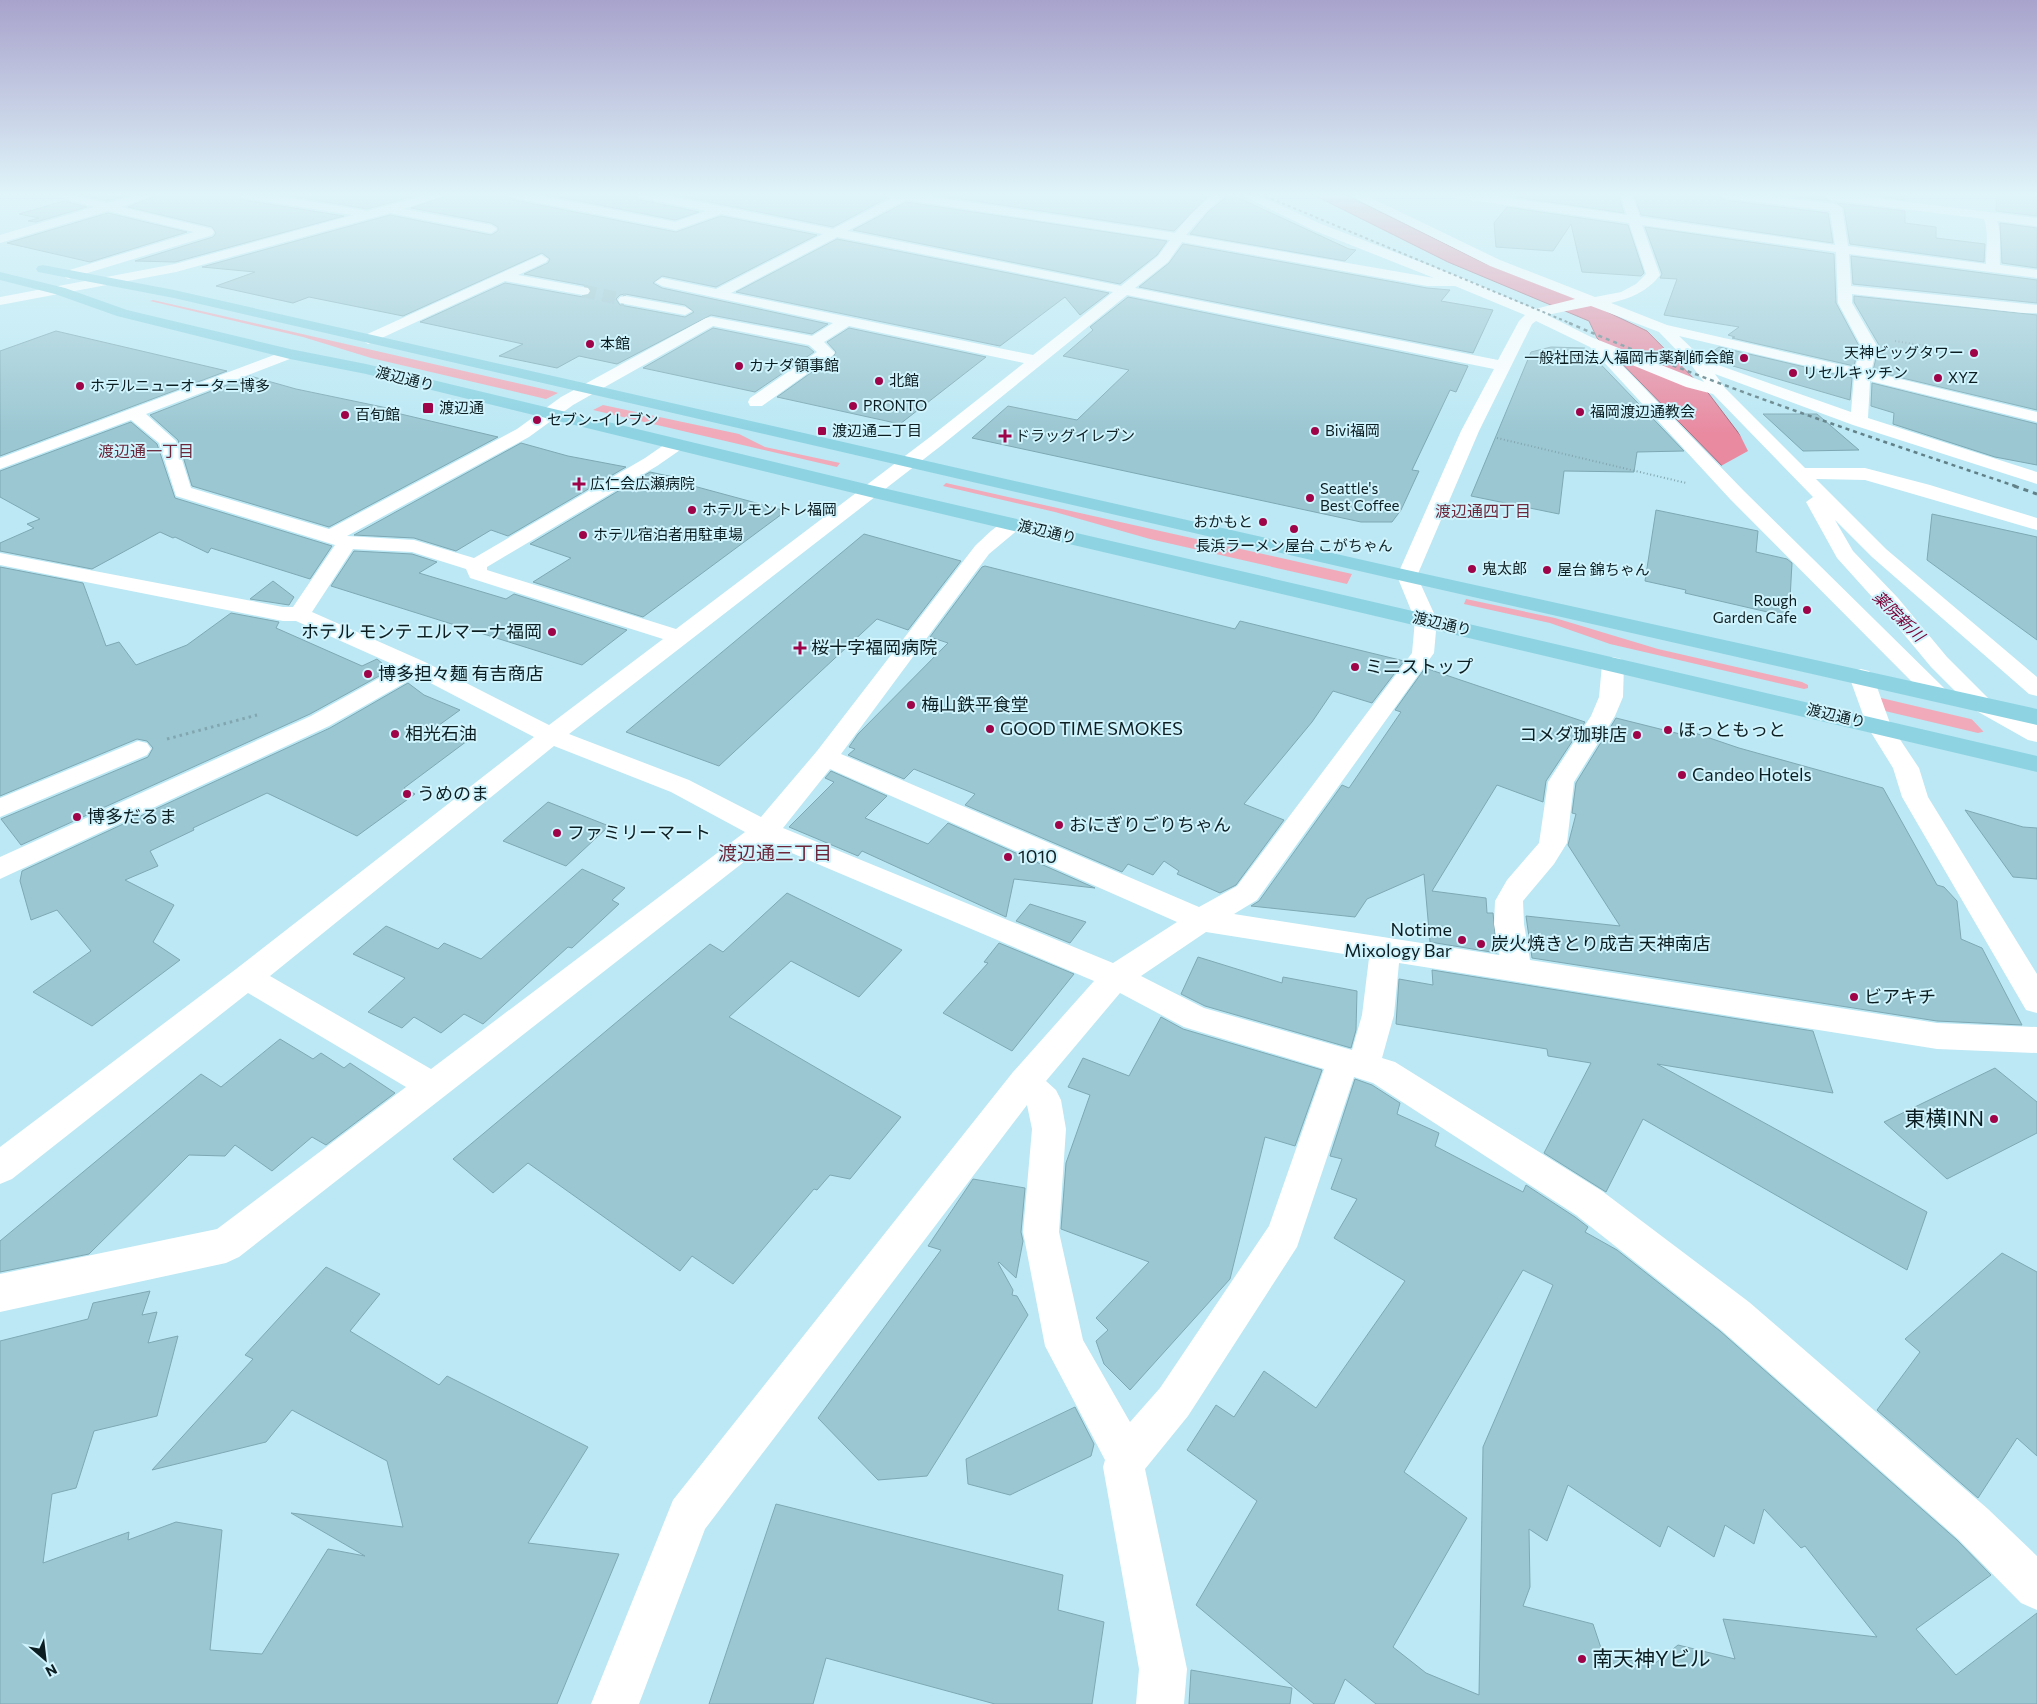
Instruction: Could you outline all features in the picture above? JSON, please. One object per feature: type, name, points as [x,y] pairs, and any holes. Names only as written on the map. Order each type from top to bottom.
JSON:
[{"type":"main road","name":"渡辺通り","points":[[61,274],[174,294],[1407,576],[1942,694],[2037,717]]},
{"type":"main road","name":"渡辺通り","points":[[0,276],[60,291],[122,313],[290,354],[2037,764]]},
{"type":"street","points":[[67,275],[72,274]]},
{"type":"street","points":[[0,301],[150,274]]},
{"type":"street","points":[[368,339],[509,274]]},
{"type":"street","points":[[718,294],[757,274]]},
{"type":"street","points":[[1042,274],[1502,366]]},
{"type":"street","points":[[0,1168],[247,977],[679,636],[908,462],[1145,274]]},
{"type":"street","points":[[1380,274],[1427,282],[1460,282]]},
{"type":"street","points":[[1438,274],[1534,314],[1588,341],[1712,390]]},
{"type":"street","points":[[1522,274],[1664,329],[1690,332],[2037,417]]},
{"type":"street","points":[[615,1704],[688,1515],[1025,1082],[1116,977],[1201,920],[1247,893],[1423,653],[1426,620],[1407,576],[1470,431],[1526,321],[1534,314],[1591,301],[1617,298],[1634,291],[1648,282],[1653,274]]},
{"type":"street","points":[[1843,274],[1845,303],[1869,346],[1862,374],[1859,420]]},
{"type":"street","points":[[1935,274],[1946,277]]},
{"type":"street","points":[[503,276],[583,291]]},
{"type":"street","points":[[662,282],[1037,361]]},
{"type":"street","points":[[0,290],[60,291]]},
{"type":"street","points":[[1844,290],[2024,309],[2037,307]]},
{"type":"street","points":[[1991,291],[2037,307]]},
{"type":"street","points":[[625,300],[685,311]]},
{"type":"street","points":[[299,614],[339,539],[523,433],[567,400],[711,321],[814,341],[828,353],[756,402]]},
{"type":"street","points":[[814,341],[846,321]]},
{"type":"street","points":[[1664,329],[1698,363],[1712,390],[1808,486],[1879,553],[2037,689]]},
{"type":"street","points":[[1588,341],[1736,495],[1942,694]]},
{"type":"street","points":[[0,464],[290,354]]},
{"type":"street","points":[[1698,363],[1859,420],[2037,478]]},
{"type":"street","points":[[132,414],[143,420],[167,441],[183,492],[339,539],[414,546],[476,565],[651,462],[677,444]]},
{"type":"street","points":[[1808,486],[1865,474],[1908,477],[2037,512]]},
{"type":"street","points":[[1865,474],[1923,489],[2037,524]]},
{"type":"street","points":[[1908,477],[2037,518]]},
{"type":"street","points":[[1808,486],[1844,554],[1890,603],[1939,662],[1981,704],[2037,734]]},
{"type":"street","points":[[0,1294],[226,1245],[434,1087],[765,831],[826,757],[982,550],[1013,524]]},
{"type":"street","points":[[0,559],[283,614],[299,614],[417,667],[551,736],[680,786],[765,831],[1116,977],[1195,1018],[1383,1072],[1589,1203],[1735,1316],[1973,1524],[2037,1588]]},
{"type":"street","points":[[476,565],[477,574],[679,636]]},
{"type":"street","points":[[1516,970],[1509,917],[1509,900],[1552,846],[1557,832],[1559,787],[1611,697],[1614,664]]},
{"type":"street","points":[[0,869],[320,721],[417,667]]},
{"type":"street","points":[[1860,676],[1879,726],[1906,768],[1915,797],[2037,1001]]},
{"type":"street","points":[[0,808],[138,749]]},
{"type":"street","points":[[826,757],[1201,920],[1937,1036],[2037,1040]]},
{"type":"street","points":[[1160,1704],[1163,1669],[1124,1467],[1127,1458],[1174,1402],[1284,1235],[1354,1063],[1378,1015],[1386,949]]},
{"type":"street","points":[[247,977],[434,1087]]},
{"type":"street","points":[[1025,1082],[1044,1100],[1049,1129],[1041,1232],[1065,1346],[1127,1458]]},
{"type":"path","points":[[1893,340],[1944,349]]},
{"type":"path","points":[[1470,431],[1736,495]]},
{"type":"path","points":[[138,749],[177,736],[264,714]]},
{"type":"shaded area","points":[[1476,274],[1511,274],[1595,306],[1647,331],[1709,394],[1873,611],[1728,472],[1597,338],[1589,321]]},
{"type":"shaded area","points":[[153,300],[558,393],[546,399],[371,358],[303,337],[150,301]]},
{"type":"shaded area","points":[[603,405],[739,434],[765,447],[840,463],[837,467],[593,410]]},
{"type":"shaded area","points":[[946,483],[1352,574],[1347,584],[1150,539],[1055,512],[943,486]]},
{"type":"shaded area","points":[[1466,599],[1555,618],[1658,649],[1802,682],[1808,685],[1808,688],[1804,689],[1610,644],[1550,623],[1464,604]]},
{"type":"shaded area","points":[[1877,697],[1979,721],[1990,730],[1978,733],[1885,711]]},
{"type":"pier","points":[[1735,425],[1747,439],[2037,717],[2037,788],[1871,613],[1719,467],[1748,451]]},
{"type":"building","points":[[251,274],[497,274],[403,316],[309,297],[293,303],[216,286]]},
{"type":"building","points":[[524,274],[742,274],[716,287],[662,276],[653,283],[662,288],[828,324],[812,334],[711,315],[617,364],[579,356],[557,368],[499,356],[523,344],[420,322],[505,283],[583,297],[590,295],[592,290],[588,286]],"holes":[[[625,294],[685,305],[694,312],[685,317],[620,305],[616,299],[620,295]]]},
{"type":"building","points":[[771,274],[1011,274],[1109,293],[1080,315],[1065,297],[1000,346],[736,292]]},
{"type":"building","points":[[1068,274],[1133,274],[1120,284]]},
{"type":"building","points":[[1156,274],[1347,274],[1427,288],[1450,290],[1441,301],[1493,310],[1473,353],[1139,287]]},
{"type":"building","points":[[1604,274],[1643,274],[1641,276]]},
{"type":"building","points":[[1662,274],[1835,274],[1836,303],[1859,346],[1854,366],[1732,338],[1735,337],[1728,335],[1739,327],[1664,315],[1677,279],[1660,278]]},
{"type":"building","points":[[1852,274],[1987,274],[2037,280],[2037,303],[1853,284]]},
{"type":"building","points":[[1854,296],[2037,315],[2037,410],[1873,371],[1879,345],[1854,302]]},
{"type":"building","points":[[1128,297],[1468,366],[1456,392],[1450,390],[1412,470],[1419,471],[1401,510],[1392,522],[1361,522],[972,438],[1008,406],[1077,420],[1129,370],[1063,356],[1093,330],[1090,327]]},
{"type":"building","points":[[713,328],[808,347],[814,352],[755,392],[643,368]]},
{"type":"building","name":"北館","points":[[849,328],[986,357],[900,424],[777,397],[833,357],[836,352],[827,342]]},
{"type":"building","name":"ホテルニューオータニ博多","points":[[56,331],[227,371],[0,456],[0,351]]},
{"type":"building","points":[[1551,347],[1585,348],[1684,451],[1637,452],[1634,472],[1564,471],[1559,514],[1471,496],[1531,352]]},
{"type":"building","points":[[1719,347],[1852,378],[1850,400],[1733,366],[1735,365],[1708,355]]},
{"type":"building","points":[[250,376],[296,389],[392,409],[388,411],[498,437],[329,527],[192,486],[178,440],[150,415]]},
{"type":"building","points":[[1872,383],[2037,424],[2037,465],[1995,457],[1893,424],[1894,413],[1871,406]]},
{"type":"building","points":[[1763,414],[1817,414],[1859,450],[1803,451]]},
{"type":"building","points":[[131,422],[157,444],[175,498],[332,546],[310,579],[211,548],[208,553],[160,532],[92,569],[0,551],[0,543],[34,528],[27,524],[40,519],[0,497],[0,471]]},
{"type":"building","points":[[521,443],[568,456],[626,467],[508,536],[491,530],[456,551],[414,538],[354,535]]},
{"type":"building","name":"ホテルモントレ福岡","points":[[650,472],[678,478],[675,481],[786,511],[643,617],[533,582],[571,558],[530,544]]},
{"type":"building","points":[[1656,510],[1758,531],[1756,552],[1787,559],[1792,563],[1789,617],[1685,593],[1686,590],[1645,581]]},
{"type":"building","points":[[1932,514],[2037,537],[2037,640],[1927,560]]},
{"type":"building","name":"桜十字福岡病院","points":[[864,534],[961,561],[908,630],[877,619],[719,766],[626,732]]},
{"type":"building","name":"ホテル モンテ エルマーナ福岡","points":[[354,551],[412,554],[437,562],[419,573],[506,599],[514,594],[627,630],[582,665],[331,586]]},
{"type":"building","points":[[985,566],[1235,629],[1240,621],[1404,661],[1372,703],[1333,691],[1312,722],[1244,804],[1284,820],[1236,885],[1220,893],[1177,874],[1179,871],[1164,861],[1153,875],[1128,864],[1122,872],[965,805],[975,794],[914,769],[904,779],[848,755],[855,749],[849,747],[858,734],[948,643],[930,637],[982,567]]},
{"type":"building","points":[[0,567],[83,583],[106,646],[119,642],[136,665],[187,645],[231,613],[279,622],[276,628],[362,666],[377,659],[390,670],[310,714],[21,845],[1,819],[148,757],[153,748],[147,741],[137,739],[0,796]]},
{"type":"building","points":[[273,581],[294,597],[289,605],[250,599]]},
{"type":"building","points":[[1425,668],[1585,722],[1546,781],[1543,802],[1497,785],[1432,891],[1486,898],[1487,913],[1493,913],[1497,953],[1430,942],[1424,874],[1367,899],[1355,917],[1251,906],[1259,901],[1342,785],[1349,788],[1401,712],[1395,710]]},
{"type":"building","points":[[408,683],[424,695],[460,710],[435,728],[467,741],[404,788],[415,794],[357,836],[267,793],[193,828],[194,830],[150,851],[158,866],[125,880],[174,905],[153,942],[180,960],[92,1026],[33,992],[91,951],[57,910],[31,920],[20,881],[22,871],[330,728]]},
{"type":"building","points":[[1616,718],[1680,734],[1683,729],[1739,748],[1883,788],[1937,885],[1944,887],[1957,901],[1961,939],[1982,948],[2022,1025],[1937,1021],[1532,958],[1526,916],[1620,926],[1568,845],[1576,814],[1572,813],[1576,783]]},
{"type":"building","points":[[831,771],[887,796],[865,818],[928,844],[948,823],[1095,888],[1014,879],[1006,917],[862,851],[858,856],[789,827],[834,782],[825,778]]},
{"type":"building","name":"ファミリーマート","points":[[548,802],[609,826],[566,866],[503,841]]},
{"type":"building","points":[[1965,810],[2023,827],[2037,828],[2037,879],[2013,877]]},
{"type":"building","points":[[582,869],[625,888],[612,900],[619,904],[572,948],[568,947],[483,1024],[464,1014],[441,1033],[414,1017],[402,1028],[368,1012],[405,978],[353,954],[386,926],[438,949],[444,943],[481,959]]},
{"type":"building","points":[[787,893],[902,950],[859,997],[791,961],[729,1017],[901,1117],[850,1179],[830,1175],[817,1190],[814,1189],[733,1284],[692,1256],[680,1271],[528,1163],[493,1193],[453,1159],[710,944],[723,952]]},
{"type":"building","points":[[1030,904],[1086,922],[1070,943],[1016,921]]},
{"type":"building","points":[[999,943],[1074,974],[1012,1051],[943,1013],[988,963],[984,962]]},
{"type":"building","points":[[1198,957],[1282,983],[1283,977],[1357,991],[1356,1030],[1351,1048],[1205,1006],[1181,994]]},
{"type":"building","points":[[1432,970],[1813,1031],[1833,1093],[1657,1064],[1927,1212],[1907,1270],[1643,1119],[1606,1192],[1544,1153],[1591,1063],[1548,1056],[1547,1049],[1396,1024],[1399,979],[1433,985]]},
{"type":"building","points":[[1161,1017],[1183,1029],[1322,1070],[1295,1146],[1265,1137],[1230,1279],[1130,1390],[1104,1364],[1096,1341],[1108,1330],[1096,1318],[1149,1262],[1061,1229],[1066,1163],[1090,1095],[1068,1087],[1083,1058],[1129,1076]]},
{"type":"building","points":[[280,1039],[313,1059],[321,1053],[344,1068],[350,1063],[395,1093],[326,1145],[312,1137],[272,1171],[235,1145],[225,1156],[189,1155],[89,1254],[0,1272],[0,1241],[201,1074],[221,1087]]},
{"type":"building","points":[[1995,1068],[2037,1102],[2037,1133],[1947,1179],[1884,1122]]},
{"type":"building","points":[[1355,1079],[1372,1085],[1400,1103],[1397,1114],[1439,1133],[1435,1146],[1523,1192],[1526,1185],[1588,1227],[1585,1232],[1617,1250],[1720,1331],[1957,1540],[1991,1575],[1916,1629],[1956,1675],[2037,1613],[2037,1704],[1376,1704],[1345,1679],[1334,1704],[1314,1704],[1196,1605],[1257,1501],[1187,1450],[1216,1405],[1234,1417],[1264,1371],[1316,1408],[1405,1281],[1334,1238],[1357,1199],[1331,1189],[1342,1159],[1330,1156]],"holes":[[[1523,1270],[1553,1285],[1483,1447],[1479,1695],[1426,1673],[1393,1647],[1467,1518],[1404,1472]],[[1568,1485],[1660,1547],[1668,1526],[1714,1557],[1725,1525],[1754,1544],[1764,1509],[1801,1548],[1805,1546],[1877,1637],[1723,1619],[1735,1659],[1678,1645],[1653,1665],[1603,1654],[1593,1624],[1523,1606],[1530,1587],[1529,1529],[1547,1541]]]},
{"type":"building","points":[[973,1179],[1025,1188],[1021,1232],[1023,1241],[1016,1278],[998,1263],[1013,1290],[1012,1295],[1017,1296],[1028,1315],[927,1476],[878,1480],[818,1418],[941,1250],[928,1246]]},
{"type":"building","points":[[2002,1253],[2037,1272],[2037,1456],[2017,1438],[1978,1498],[1877,1410],[1920,1352],[1905,1339]]},
{"type":"building","points":[[326,1267],[380,1294],[350,1331],[439,1385],[447,1376],[588,1447],[528,1543],[619,1554],[557,1704],[0,1704],[0,1341],[88,1319],[93,1303],[150,1291],[142,1315],[157,1312],[148,1343],[178,1336],[157,1416],[94,1431],[76,1488],[52,1494],[43,1563],[129,1532],[128,1540],[176,1522],[222,1530],[210,1650],[262,1654],[328,1549],[365,1556],[291,1513],[403,1527],[387,1461],[292,1410],[266,1442],[152,1470],[253,1359],[245,1355]]},
{"type":"building","points":[[1075,1407],[1094,1444],[1091,1456],[1010,1495],[968,1484],[966,1459]]},
{"type":"building","points":[[776,1504],[1063,1575],[1058,1610],[1104,1622],[1092,1704],[995,1704],[826,1658],[813,1704],[709,1704]]},
{"type":"building","points":[[1191,1670],[1292,1688],[1290,1704],[1189,1704]]},
{"type":"tunnel","points":[[583,291],[625,300]]},
{"type":"railway","points":[[1451,274],[1572,324]]},
{"type":"railway","points":[[1569,323],[1735,389],[2018,487]]},
{"type":"railway","points":[[2014,486],[2037,494]]},
{"type":"place","name":"本館","points":[[590,344]]},
{"type":"place","name":"天神ビッグタワー","points":[[1974,353]]},
{"type":"place","name":"一般社団法人福岡市薬剤師会館","points":[[1744,358]]},
{"type":"place","name":"カナダ領事館","points":[[739,366]]},
{"type":"place","name":"リセルキッチン","points":[[1793,373]]},
{"type":"place","name":"XYZ","points":[[1938,378]]},
{"type":"place","name":"北館","points":[[879,381]]},
{"type":"place","name":"ホテルニューオータニ博多","points":[[80,386]]},
{"type":"place","name":"PRONTO","points":[[853,406]]},
{"type":"place","name":"渡辺通","points":[[428,408]]},
{"type":"place","name":"福岡渡辺通教会","points":[[1580,412]]},
{"type":"place","name":"百旬館","points":[[345,415]]},
{"type":"place","name":"セブン-イレブン","points":[[537,420]]},
{"type":"place","name":"渡辺通二丁目","points":[[822,431]]},
{"type":"place","name":"Bivi福岡","points":[[1315,431]]},
{"type":"place","name":"ドラッグイレブン","points":[[1005,436]]},
{"type":"place","name":"広仁会広瀬病院","points":[[579,484]]},
{"type":"place","name":"Seattle's Best Coffee","points":[[1310,498]]},
{"type":"place","name":"ホテルモントレ福岡","points":[[692,510]]},
{"type":"place","name":"おかもと","points":[[1263,522]]},
{"type":"place","name":"長浜ラーメン屋台 こがちゃん","points":[[1294,529]]},
{"type":"place","name":"ホテル宿泊者用駐車場","points":[[583,535]]},
{"type":"place","name":"鬼太郎","points":[[1472,569]]},
{"type":"place","name":"屋台 錦ちゃん","points":[[1547,570]]},
{"type":"place","name":"Rough Garden Cafe","points":[[1807,610]]},
{"type":"place","name":"ホテル モンテ エルマーナ福岡","points":[[552,632]]},
{"type":"place","name":"桜十字福岡病院","points":[[800,648]]},
{"type":"place","name":"ミニストップ","points":[[1355,667]]},
{"type":"place","name":"博多担々麺 有吉商店","points":[[368,674]]},
{"type":"place","name":"梅山鉄平食堂","points":[[911,705]]},
{"type":"place","name":"GOOD TIME SMOKES","points":[[990,729]]},
{"type":"place","name":"ほっともっと","points":[[1668,730]]},
{"type":"place","name":"相光石油","points":[[395,734]]},
{"type":"place","name":"コメダ珈琲店","points":[[1637,735]]},
{"type":"place","name":"Candeo Hotels","points":[[1682,775]]},
{"type":"place","name":"うめのま","points":[[407,794]]},
{"type":"place","name":"博多だるま","points":[[77,817]]},
{"type":"place","name":"おにぎりごりちゃん","points":[[1059,825]]},
{"type":"place","name":"ファミリーマート","points":[[557,833]]},
{"type":"place","name":"1010","points":[[1008,857]]},
{"type":"place","name":"Notime Mixology Bar","points":[[1462,940]]},
{"type":"place","name":"炭火焼きとり成吉 天神南店","points":[[1481,944]]},
{"type":"place","name":"ビアキチ","points":[[1854,997]]},
{"type":"place","name":"東横INN","points":[[1994,1119]]},
{"type":"place","name":"南天神Yビル","points":[[1582,1659]]},
{"type":"district","name":"渡辺通一丁目","points":[[146,451]]},
{"type":"district","name":"渡辺通四丁目","points":[[1483,511]]},
{"type":"district","name":"渡辺通三丁目","points":[[775,853]]},
{"type":"water label","name":"薬院新川","points":[[1899,616]]}]
